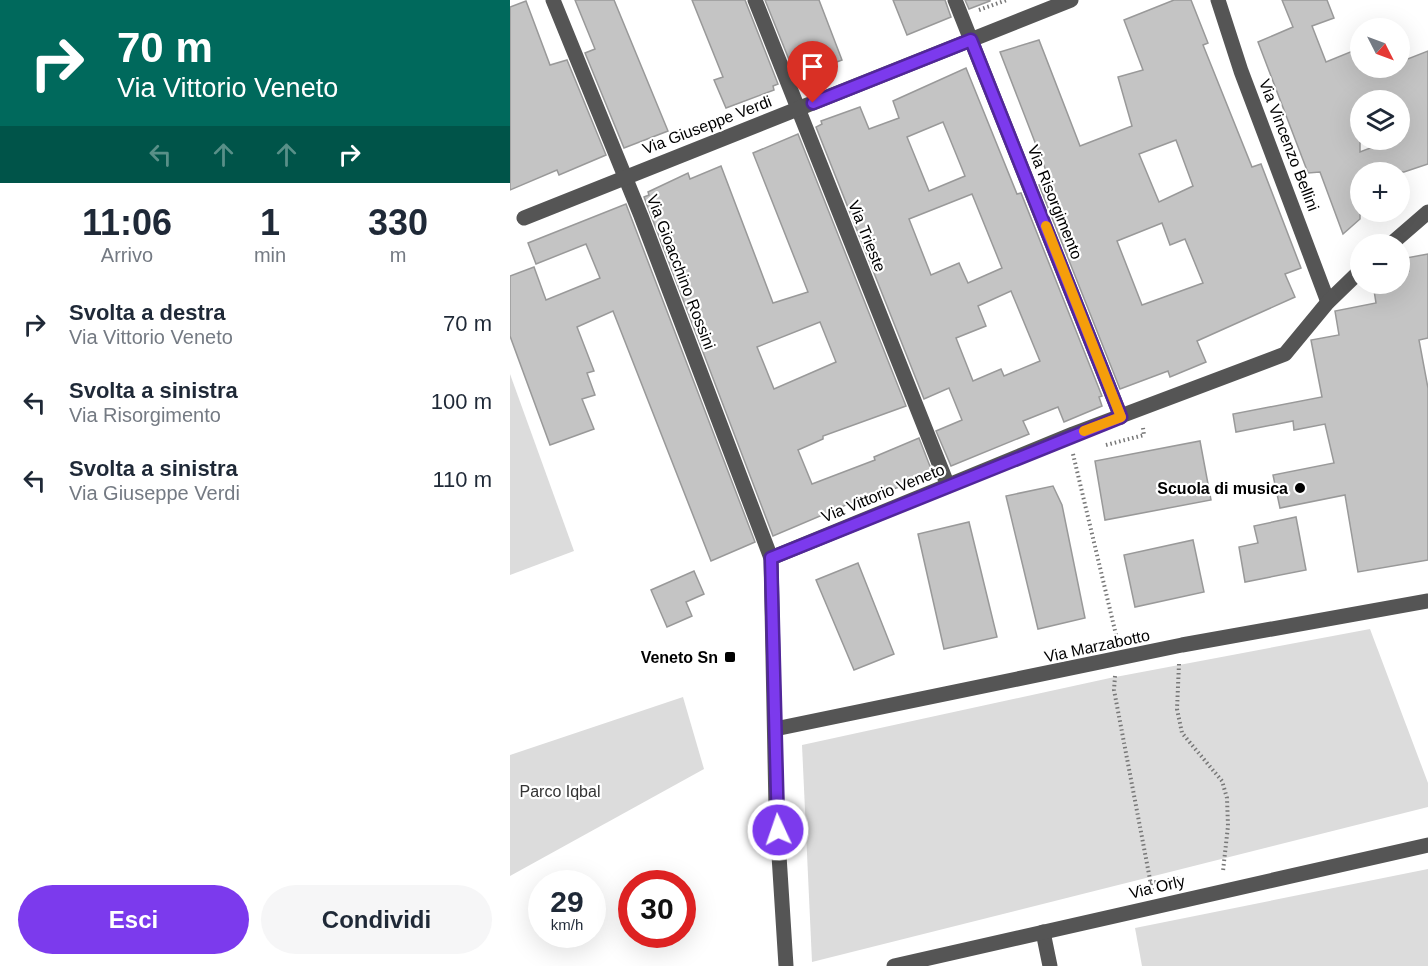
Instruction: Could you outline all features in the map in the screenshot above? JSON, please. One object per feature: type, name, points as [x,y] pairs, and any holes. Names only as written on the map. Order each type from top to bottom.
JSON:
[{"type":"street","name":"Via Gioacchino Rossini","points":[[553,0],[624,176],[771,558]]},
{"type":"street","name":"Via Trieste","points":[[754,0],[948,486]]},
{"type":"street","name":"Via Risorgimento","points":[[955,0],[1121,417]]},
{"type":"street","name":"Via Giuseppe Verdi","points":[[524,218],[624,176],[1071,0]]},
{"type":"street","name":"Via Vincenzo Bellini","points":[[1218,0],[1241,71],[1328,303]]},
{"type":"street","points":[[1403,234],[1428,212]]},
{"type":"street","name":"Via Vittorio Veneto","points":[[771,558],[1121,417],[1285,354],[1328,303],[1350,281]]},
{"type":"street","points":[[771,558],[776,808],[786,966]]},
{"type":"street","name":"Via Marzabotto","points":[[775,729],[1182,645],[1428,601]]},
{"type":"street","name":"Via Orly","points":[[894,966],[1428,845]]},
{"type":"street","points":[[1043,932],[1050,966]]},
{"type":"path","points":[[1182,645],[1177,675],[1177,709],[1182,733],[1222,781],[1227,798],[1228,826],[1223,873]]},
{"type":"green space","points":[[510,374],[574,551],[510,575]]},
{"type":"green space","points":[[1370,629],[1428,783],[1428,807],[812,962],[802,745],[1110,678]]},
{"type":"green space","name":"Parco Iqbal","points":[[683,697],[704,769],[510,876],[510,755]]},
{"type":"green space","points":[[1428,869],[1428,966],[1142,966],[1135,928]]},
{"type":"building","points":[[575,0],[614,0],[668,131],[624,148],[585,53],[595,49]]},
{"type":"building","points":[[692,0],[745,0],[778,84],[773,86],[774,90],[726,108],[714,80],[723,77]]},
{"type":"building","points":[[765,0],[819,0],[842,60],[796,77]]},
{"type":"building","points":[[893,0],[945,0],[951,17],[907,35]]},
{"type":"building","points":[[965,0],[990,0],[990,1],[969,9]]},
{"type":"building","points":[[1174,0],[1191,0],[1208,43],[1203,45],[1252,167],[1261,164],[1301,268],[1285,274],[1295,297],[1197,341],[1206,362],[1170,377],[1168,371],[1120,389],[1039,185],[1050,181],[1000,52],[1039,40],[1080,146],[1132,126],[1118,77],[1143,70],[1124,20]],"holes":[[[1176,140],[1193,186],[1159,202],[1139,154]],[[1162,223],[1170,245],[1185,239],[1203,283],[1142,305],[1117,241]]]},
{"type":"building","points":[[1282,0],[1327,0],[1334,18],[1312,26],[1326,62],[1350,52],[1350,78],[1410,78],[1410,58],[1428,51],[1428,164],[1410,170],[1410,162],[1350,162],[1350,222],[1357,222],[1343,234],[1320,172],[1308,173],[1258,42],[1293,27]]},
{"type":"building","points":[[526,1],[550,65],[567,60],[606,155],[559,175],[557,170],[510,190],[510,7]]},
{"type":"building","points":[[966,68],[1017,194],[1021,193],[1102,396],[1099,397],[1102,406],[1064,422],[1058,407],[1023,421],[1029,434],[951,466],[936,431],[962,420],[949,388],[924,399],[816,127],[822,124],[821,121],[860,107],[869,129],[899,118],[893,101]],"holes":[[[943,122],[965,176],[929,191],[907,137]],[[972,194],[1002,268],[968,283],[959,263],[931,275],[909,219]],[[1011,291],[1040,361],[1004,376],[1001,369],[973,381],[956,338],[986,326],[978,306]]]},
{"type":"building","points":[[798,134],[906,406],[823,436],[823,439],[798,450],[812,484],[875,460],[874,457],[919,438],[933,474],[887,491],[886,488],[773,536],[644,197],[649,195],[648,192],[688,173],[690,179],[721,166],[773,303],[808,292],[753,153]],"holes":[[[820,322],[836,362],[774,389],[757,347]]]},
{"type":"building","points":[[626,204],[755,542],[711,561],[613,311],[577,327],[594,371],[587,373],[595,395],[582,399],[594,429],[550,445],[510,336],[510,276],[534,267],[546,300],[600,278],[586,244],[536,264],[528,243]]},
{"type":"building","points":[[1428,254],[1428,338],[1419,340],[1428,388],[1428,560],[1358,572],[1345,495],[1280,508],[1273,475],[1334,463],[1325,424],[1294,430],[1293,421],[1236,432],[1233,414],[1322,397],[1311,340],[1339,335],[1335,311],[1376,303],[1375,294],[1410,294],[1410,257]]},
{"type":"building","points":[[1200,441],[1211,500],[1105,520],[1095,461]]},
{"type":"building","points":[[1053,486],[1062,505],[1085,618],[1038,629],[1006,496]]},
{"type":"building","points":[[1296,517],[1306,570],[1245,582],[1239,547],[1258,543],[1254,526]]},
{"type":"building","points":[[969,522],[997,637],[944,649],[918,534]]},
{"type":"building","points":[[1193,540],[1204,592],[1135,607],[1124,555]]},
{"type":"building","points":[[858,563],[894,654],[854,670],[816,580]]},
{"type":"building","points":[[694,571],[704,594],[686,602],[692,616],[667,627],[651,590]]},
{"type":"slow traffic","points":[[1046,226],[1121,417],[1084,431]]},
{"type":"place","name":"Scuola di musica","points":[[1300,488]]},
{"type":"place","name":"Veneto Sn","points":[[730,657]]},
{"type":"route","points":[[778,830],[771,558],[1073,434],[1121,417],[971,40],[813,103]]}]
